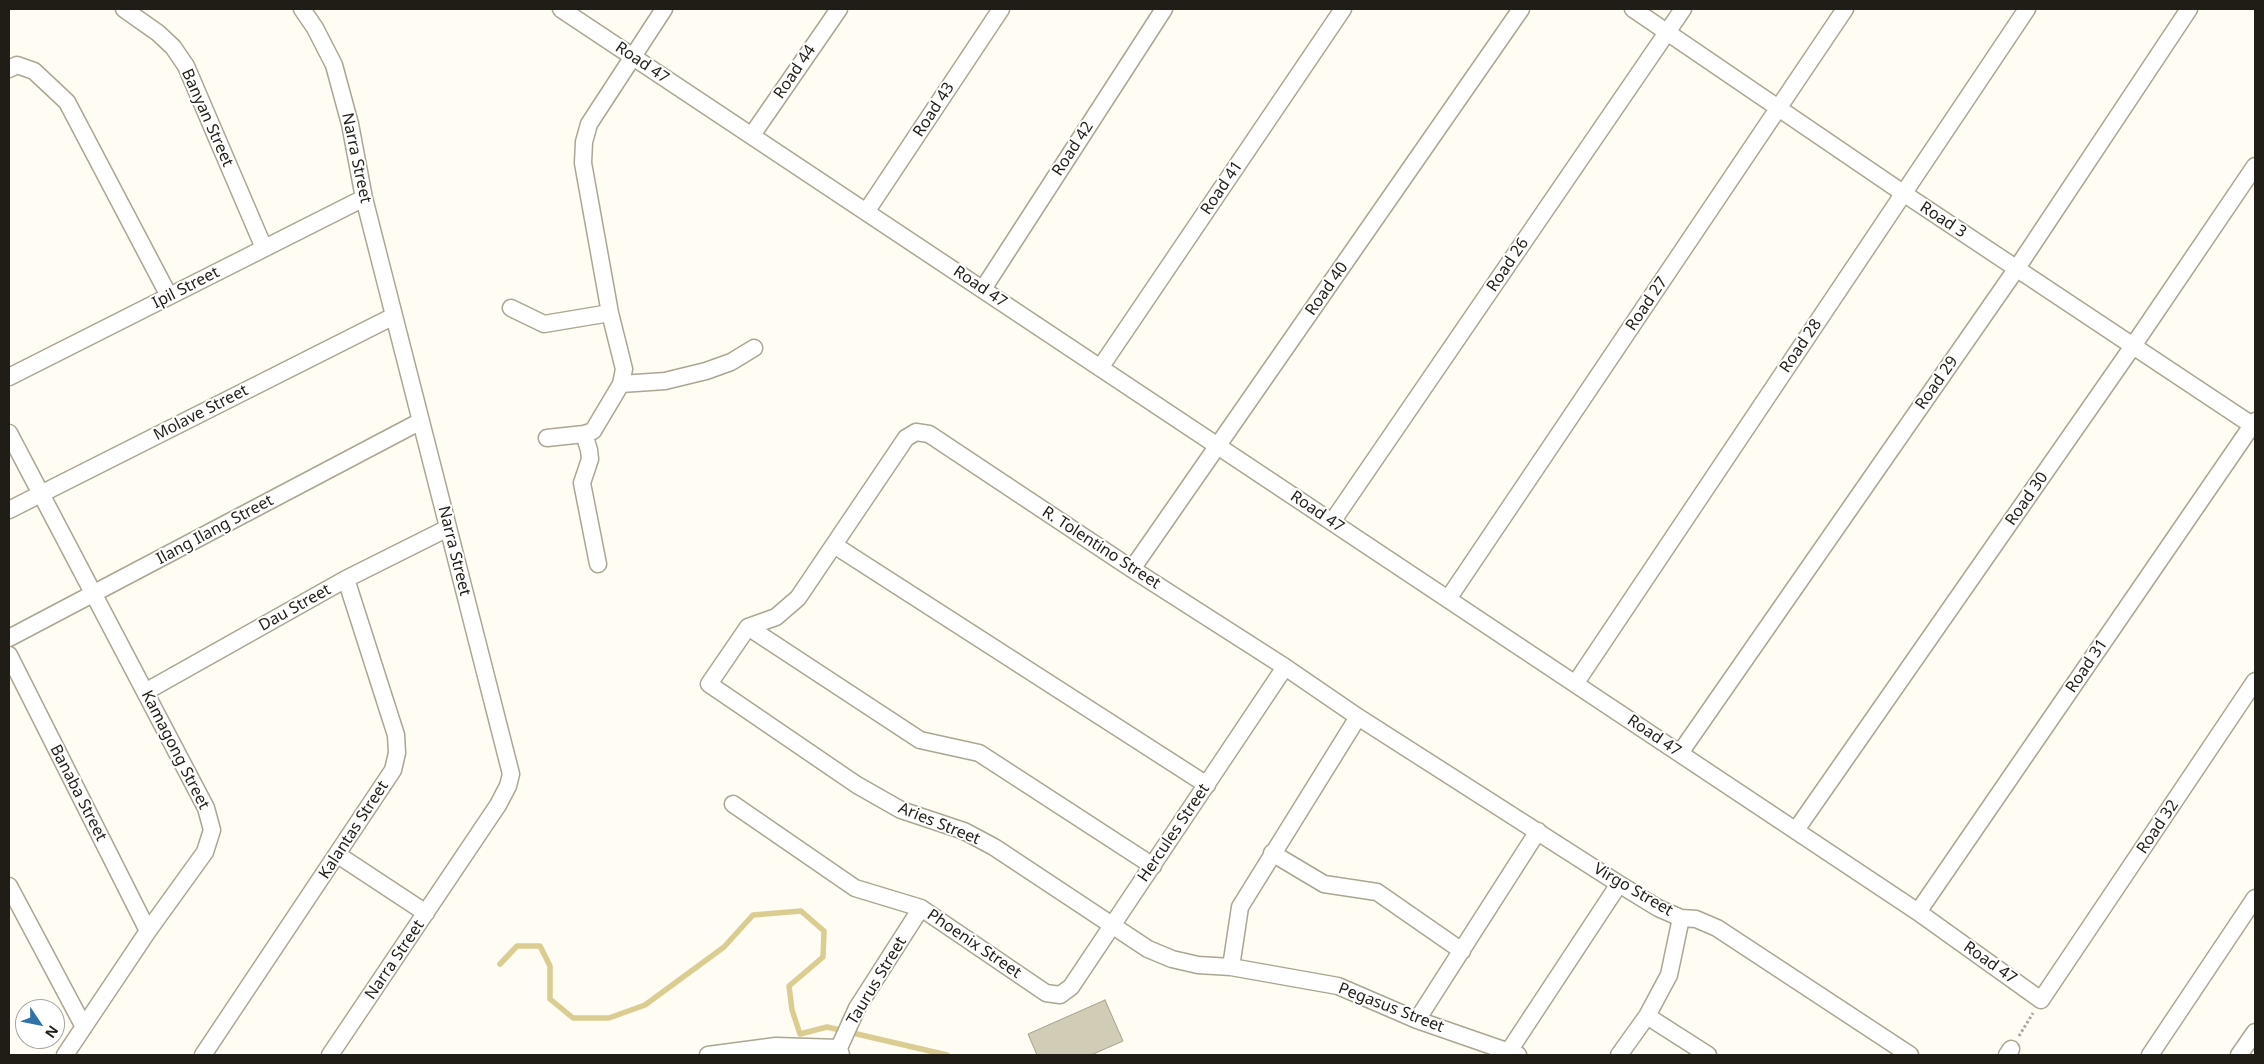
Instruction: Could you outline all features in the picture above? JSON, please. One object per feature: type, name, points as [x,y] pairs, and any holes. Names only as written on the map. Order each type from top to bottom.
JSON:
[{"type":"street","name":"Banyan Street","points":[[124,9],[158,33],[173,47],[186,66],[264,248]]},
{"type":"street","name":"Narra Street","points":[[302,9],[315,28],[334,65],[350,124],[364,198],[511,774],[508,786],[498,805],[330,1055]]},
{"type":"street","name":"Road 47","points":[[561,9],[1796,830],[1918,912],[2041,1000]]},
{"type":"street","points":[[547,438],[584,434],[593,431],[621,384],[624,370],[610,313],[583,164],[584,142],[589,124],[664,9]]},
{"type":"street","name":"Road 44","points":[[752,136],[838,9]]},
{"type":"street","name":"Road 43","points":[[866,212],[1001,9]]},
{"type":"street","name":"Road 42","points":[[982,289],[1164,9]]},
{"type":"street","name":"Road 41","points":[[1100,368],[1344,9]]},
{"type":"street","name":"Road 40","points":[[1132,570],[1521,9]]},
{"type":"street","name":"Road 3","points":[[1633,9],[1903,193],[2254,424]]},
{"type":"street","name":"Road 26","points":[[1332,522],[1683,9]]},
{"type":"street","name":"Road 27","points":[[1448,599],[1845,9]]},
{"type":"street","name":"Road 28","points":[[1575,684],[2027,9]]},
{"type":"street","name":"Road 29","points":[[1680,753],[2016,268],[2189,9]]},
{"type":"street","points":[[9,69],[17,65],[34,71],[67,102],[169,296]]},
{"type":"street","name":"Road 30","points":[[1796,830],[2133,346],[2255,166]]},
{"type":"street","name":"Ipil Street","points":[[9,377],[364,198]]},
{"type":"street","points":[[511,308],[544,324],[610,313]]},
{"type":"street","name":"Molave Street","points":[[9,510],[394,316]]},
{"type":"street","points":[[621,384],[665,381],[706,371],[731,362],[754,348]]},
{"type":"street","name":"Ilang Ilang Street","points":[[9,638],[421,421]]},
{"type":"street","name":"Road 31","points":[[1918,912],[2254,424]]},
{"type":"street","name":"Kamagong Street","points":[[9,432],[206,808],[212,830],[205,852],[148,931],[65,1055]]},
{"type":"street","name":"R. Tolentino Street","points":[[834,545],[906,438],[916,432],[929,434],[1132,570],[1285,667]]},
{"type":"street","points":[[584,434],[590,458],[582,483],[598,564]]},
{"type":"street","name":"Dau Street","points":[[145,692],[346,579],[448,528]]},
{"type":"street","points":[[748,627],[776,617],[798,598],[834,545],[1206,785]]},
{"type":"street","name":"Kalantas Street","points":[[203,1055],[393,770],[397,753],[396,735],[346,579]]},
{"type":"street","points":[[748,627],[920,740],[978,753],[1153,866]]},
{"type":"street","name":"Aries Street","points":[[748,627],[709,684],[856,785],[901,810],[964,832],[994,847],[1148,949],[1172,959],[1198,965],[1231,966]]},
{"type":"street","name":"Banaba Street","points":[[9,655],[148,931]]},
{"type":"street","name":"Hercules Street","points":[[1060,995],[1071,987],[1285,667]]},
{"type":"street","name":"Virgo Street","points":[[1285,667],[1358,717],[1618,884],[1658,908],[1681,918],[1696,919],[1717,928],[1910,1055]]},
{"type":"street","name":"Road 32","points":[[2041,1000],[2255,681]]},
{"type":"street","points":[[1231,966],[1240,907],[1358,717]]},
{"type":"street","name":"Phoenix Street","points":[[733,804],[855,888],[921,908],[1046,993],[1060,995]]},
{"type":"street","points":[[1417,1020],[1538,831]]},
{"type":"street","points":[[1272,853],[1324,884],[1377,892],[1462,951]]},
{"type":"street","points":[[338,855],[426,913]]},
{"type":"street","points":[[1513,1053],[1618,884]]},
{"type":"street","points":[[9,886],[84,1027]]},
{"type":"street","points":[[2150,1055],[2255,898]]},
{"type":"street","name":"Taurus Street","points":[[840,1052],[856,1008],[921,908]]},
{"type":"street","points":[[1619,1055],[1647,1016],[1669,975],[1681,918]]},
{"type":"street","name":"Pegasus Street","points":[[1231,966],[1338,986],[1417,1020],[1513,1053]]},
{"type":"street","points":[[1647,1016],[1708,1055]]},
{"type":"street","points":[[2239,1055],[2255,1032]]},
{"type":"street","points":[[708,1055],[776,1046],[840,1052]]},
{"type":"path","points":[[2009,1052],[2041,1000]]},
{"type":"building","points":[[1105,1000],[1123,1041],[1091,1055],[1037,1055],[1028,1034]]},
{"type":"waterway","points":[[500,964],[517,946],[540,946],[550,966],[550,999],[573,1018],[609,1018],[645,1005],[724,947],[753,915],[801,911],[824,931],[823,957],[789,986],[792,1010],[800,1034],[827,1027],[947,1055]]}]
